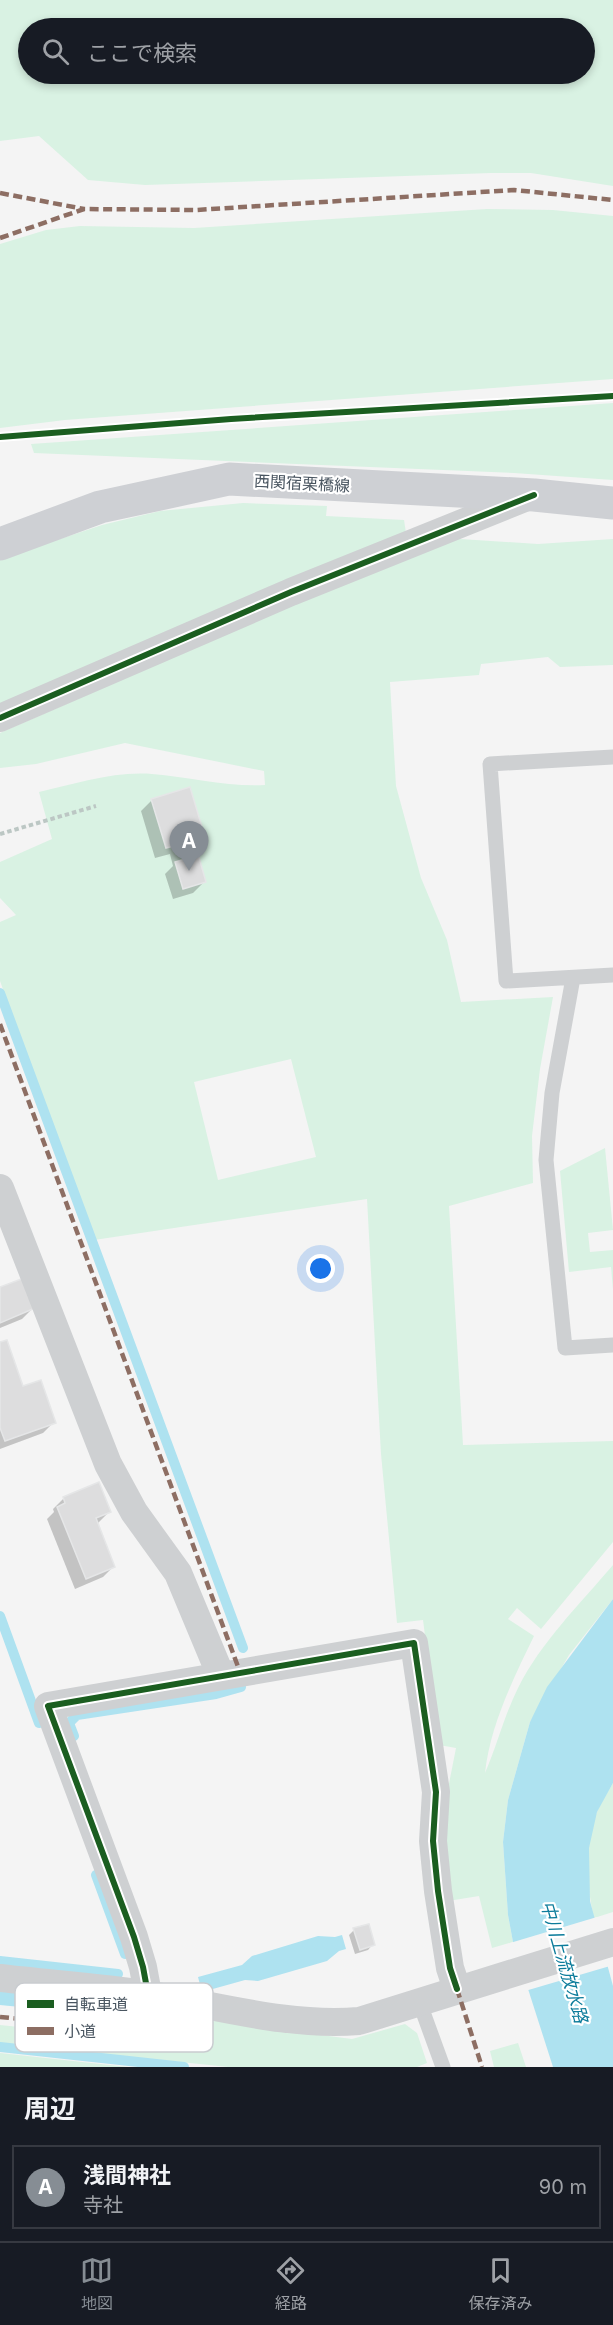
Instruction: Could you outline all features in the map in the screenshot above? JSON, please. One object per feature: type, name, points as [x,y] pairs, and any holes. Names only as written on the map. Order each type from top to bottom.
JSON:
[{"type":"main road","name":"西関宿栗橋線","points":[[0,543],[100,507],[229,479],[534,495],[613,503]]},
{"type":"street","points":[[0,718],[291,592],[534,495]]},
{"type":"street","points":[[0,1188],[108,1464],[134,1512],[178,1573],[221,1676]]},
{"type":"street","points":[[146,1983],[134,1937],[48,1706],[414,1643],[436,1792],[433,1841],[438,1891],[450,1968],[457,1989]]},
{"type":"street","points":[[213,2006],[262,2015],[333,2023],[359,2021],[613,1942]]},
{"type":"street","points":[[0,1978],[46,1983]]},
{"type":"lane","points":[[613,757],[490,764],[506,981],[613,975]]},
{"type":"lane","points":[[573,978],[552,1093],[546,1161],[566,1348],[613,1345]]},
{"type":"lane","points":[[419,2001],[443,2067]]},
{"type":"path","points":[[0,834],[96,806]]},
{"type":"green space","points":[[0,0],[613,0],[613,186],[531,173],[145,185],[88,180],[39,136],[0,141]]},
{"type":"green space","points":[[487,209],[553,210],[613,216],[613,379],[65,420],[0,428],[0,244],[46,230],[80,226],[194,228]]},
{"type":"green space","points":[[613,403],[613,480],[514,473],[34,453],[31,444]]},
{"type":"green space","points":[[243,503],[327,506],[326,516],[404,520],[406,533],[0,705],[0,559],[102,525],[160,511]]},
{"type":"green space","points":[[445,538],[538,544],[613,539],[613,665],[560,667],[548,657],[481,664],[479,675],[390,682],[396,786],[421,878],[447,940],[461,1002],[553,997],[540,1069],[532,1136],[533,1183],[449,1206],[463,1445],[613,1441],[613,1542],[541,1629],[517,1608],[508,1619],[534,1636],[497,1720],[485,1773],[513,1699],[527,1671],[562,1624],[613,1565],[613,1599],[569,1655],[530,1722],[508,1800],[503,1842],[508,1915],[513,1942],[492,1948],[479,1896],[448,1901],[445,1804],[456,1748],[439,1745],[423,1620],[397,1623],[381,1454],[367,1199],[94,1240],[0,981],[0,922],[16,915],[0,898],[0,862],[52,839],[39,792],[123,774],[166,775],[237,785],[265,785],[264,771],[125,743],[36,764],[0,768],[0,733]],"holes":[[[291,1059],[316,1157],[218,1180],[194,1082]]]},
{"type":"green space","points":[[605,1148],[613,1230],[588,1233],[590,1252],[613,1250],[613,1289],[611,1267],[569,1272],[560,1171]]},
{"type":"green space","points":[[613,1783],[613,1912],[594,1918],[588,1878],[590,1837],[597,1812]]},
{"type":"green space","points":[[231,2018],[352,2039],[405,2024],[417,2033],[427,2063],[417,2067],[228,2067],[86,2052],[213,2052],[213,2021]]},
{"type":"green space","points":[[0,2025],[15,2027],[15,2045],[0,2043]]},
{"type":"green space","points":[[518,2043],[526,2067],[494,2067],[490,2051]]},
{"type":"green space","points":[[0,2053],[128,2067],[0,2067]]},
{"type":"water","name":"中川上流放水路","points":[[613,1599],[613,1783],[597,1812],[589,1848],[590,1901],[613,1986],[613,2067],[553,2067],[513,1942],[508,1915],[503,1842],[508,1800],[530,1722],[547,1687]]},
{"type":"water","points":[[342,1935],[346,1949],[339,1951],[327,1961],[258,1981],[245,1980],[213,1989],[213,1983],[200,1983],[198,1977],[242,1965],[252,1956],[318,1936]]},
{"type":"water","points":[[0,1989],[15,1991],[15,2006],[0,2005]]},
{"type":"pier","points":[[597,1917],[610,1966],[525,1991],[510,1943]]},
{"type":"building","points":[[190,787],[205,837],[186,843],[190,856],[198,854],[206,882],[183,889],[175,862],[185,859],[181,844],[166,848],[151,799]]},
{"type":"building","points":[[24,1278],[35,1308],[0,1323],[0,1287]]},
{"type":"building","points":[[7,1340],[23,1386],[41,1380],[56,1423],[5,1441],[0,1428],[0,1342]]},
{"type":"building","points":[[99,1482],[111,1512],[96,1518],[115,1567],[86,1579],[57,1507],[65,1503],[63,1497]]},
{"type":"building","points":[[369,1924],[375,1945],[360,1950],[353,1928]]},
{"type":"waterway","points":[[0,993],[243,1648]]},
{"type":"waterway","points":[[0,1616],[39,1723]]},
{"type":"waterway","points":[[74,1736],[69,1723],[77,1715],[216,1694],[241,1687]]},
{"type":"waterway","points":[[96,1875],[125,1954]]},
{"type":"waterway","points":[[0,1961],[118,1974]]},
{"type":"waterway","points":[[0,2047],[15,2049]]},
{"type":"waterway","points":[[46,2052],[184,2067]]},
{"type":"marked path","points":[[0,238],[84,209],[196,210],[514,190],[613,200]]},
{"type":"marked path","points":[[0,193],[84,209]]},
{"type":"marked path","points":[[0,1024],[240,1672]]},
{"type":"marked path","points":[[457,1989],[482,2067]]},
{"type":"marked path","points":[[0,2017],[15,2018]]},
{"type":"cycle path","points":[[0,437],[231,419],[613,396]]},
{"type":"cycle path","points":[[0,718],[291,592],[534,495]]},
{"type":"cycle path","points":[[146,1983],[134,1937],[48,1706],[414,1643],[436,1792],[433,1841],[438,1891],[450,1968],[457,1989]]},
{"type":"place","name":"浅間神社","points":[[189,871]]}]
